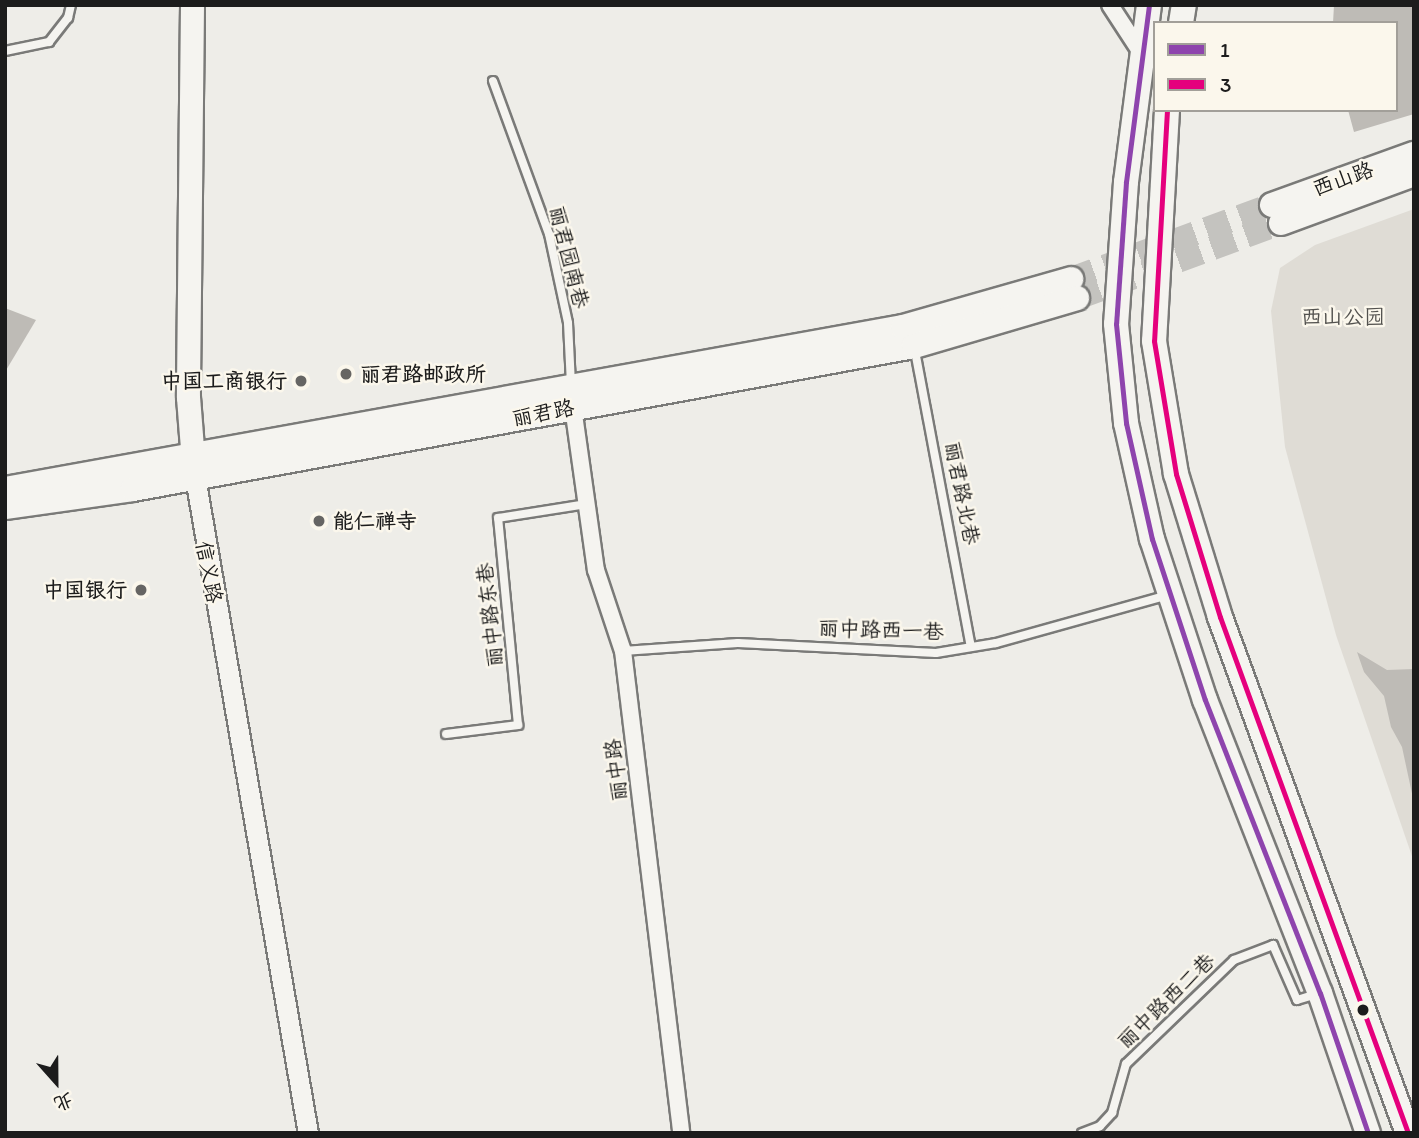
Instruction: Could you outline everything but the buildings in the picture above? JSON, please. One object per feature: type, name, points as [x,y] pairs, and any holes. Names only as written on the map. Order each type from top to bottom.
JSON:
[{"type":"main road","name":"信义路","points":[[192,5],[188,397],[194,466]]},
{"type":"main road","points":[[1149,5],[1126,182],[1116,324],[1126,423],[1152,539],[1173,593],[1205,700],[1320,993],[1368,1133]]},
{"type":"main road","points":[[1167,112],[1154,341],[1176,474],[1220,617],[1408,1133]]},
{"type":"main road","name":"西山路","points":[[1414,154],[1276,214],[1414,174]]},
{"type":"main road","name":"丽君路","points":[[5,508],[194,466],[572,395],[903,327],[1074,288],[914,346],[572,395]]},
{"type":"main road","name":"丽君路","points":[[5,489],[194,466]]},
{"type":"street","points":[[1110,5],[1142,54]]},
{"type":"street","name":"丽中路","points":[[572,395],[596,570],[623,651],[681,1133]]},
{"type":"street","name":"信义路","points":[[194,466],[308,1133]]},
{"type":"lane","points":[[5,51],[49,42],[60,32],[71,5]]},
{"type":"lane","name":"丽君园南巷","points":[[493,81],[550,234],[568,323],[572,395]]},
{"type":"lane","name":"丽君路北巷","points":[[914,346],[971,647]]},
{"type":"lane","name":"丽中路东巷","points":[[446,734],[518,725],[498,518],[586,504]]},
{"type":"lane","name":"丽中路西一巷","points":[[623,651],[738,643],[936,653],[971,647],[1173,593]]},
{"type":"lane","name":"丽中路西二巷","points":[[1082,1133],[1100,1126],[1112,1113],[1126,1063],[1234,960],[1273,945],[1297,1000],[1320,993]]},
{"type":"green space","name":"西山公园","points":[[1414,209],[1414,862],[1336,635],[1285,447],[1271,311],[1280,268],[1315,245]]},
{"type":"shaded area","points":[[1334,5],[1414,5],[1414,114],[1354,132],[1349,112],[1398,112],[1398,21],[1333,21]]},
{"type":"shaded area","points":[[5,308],[36,320],[5,372]]},
{"type":"shaded area","points":[[1357,652],[1387,670],[1414,669],[1414,803],[1402,747],[1391,727],[1384,696],[1364,672]]},
{"type":"tunnel","points":[[1071,279],[1272,205]]},
{"type":"tunnel","points":[[1077,298],[1281,223]]},
{"type":"transit line","name":"1","points":[[1149,5],[1126,182],[1116,324],[1126,423],[1152,539],[1205,700],[1320,993],[1368,1133]]},
{"type":"transit line","name":"3","points":[[1167,112],[1154,341],[1176,474],[1220,617],[1408,1133]]},
{"type":"place","name":"丽君路邮政所","points":[[346,374]]},
{"type":"place","name":"中国工商银行","points":[[301,381]]},
{"type":"place","name":"能仁禅寺","points":[[319,521]]},
{"type":"place","name":"中国银行","points":[[141,590]]}]
